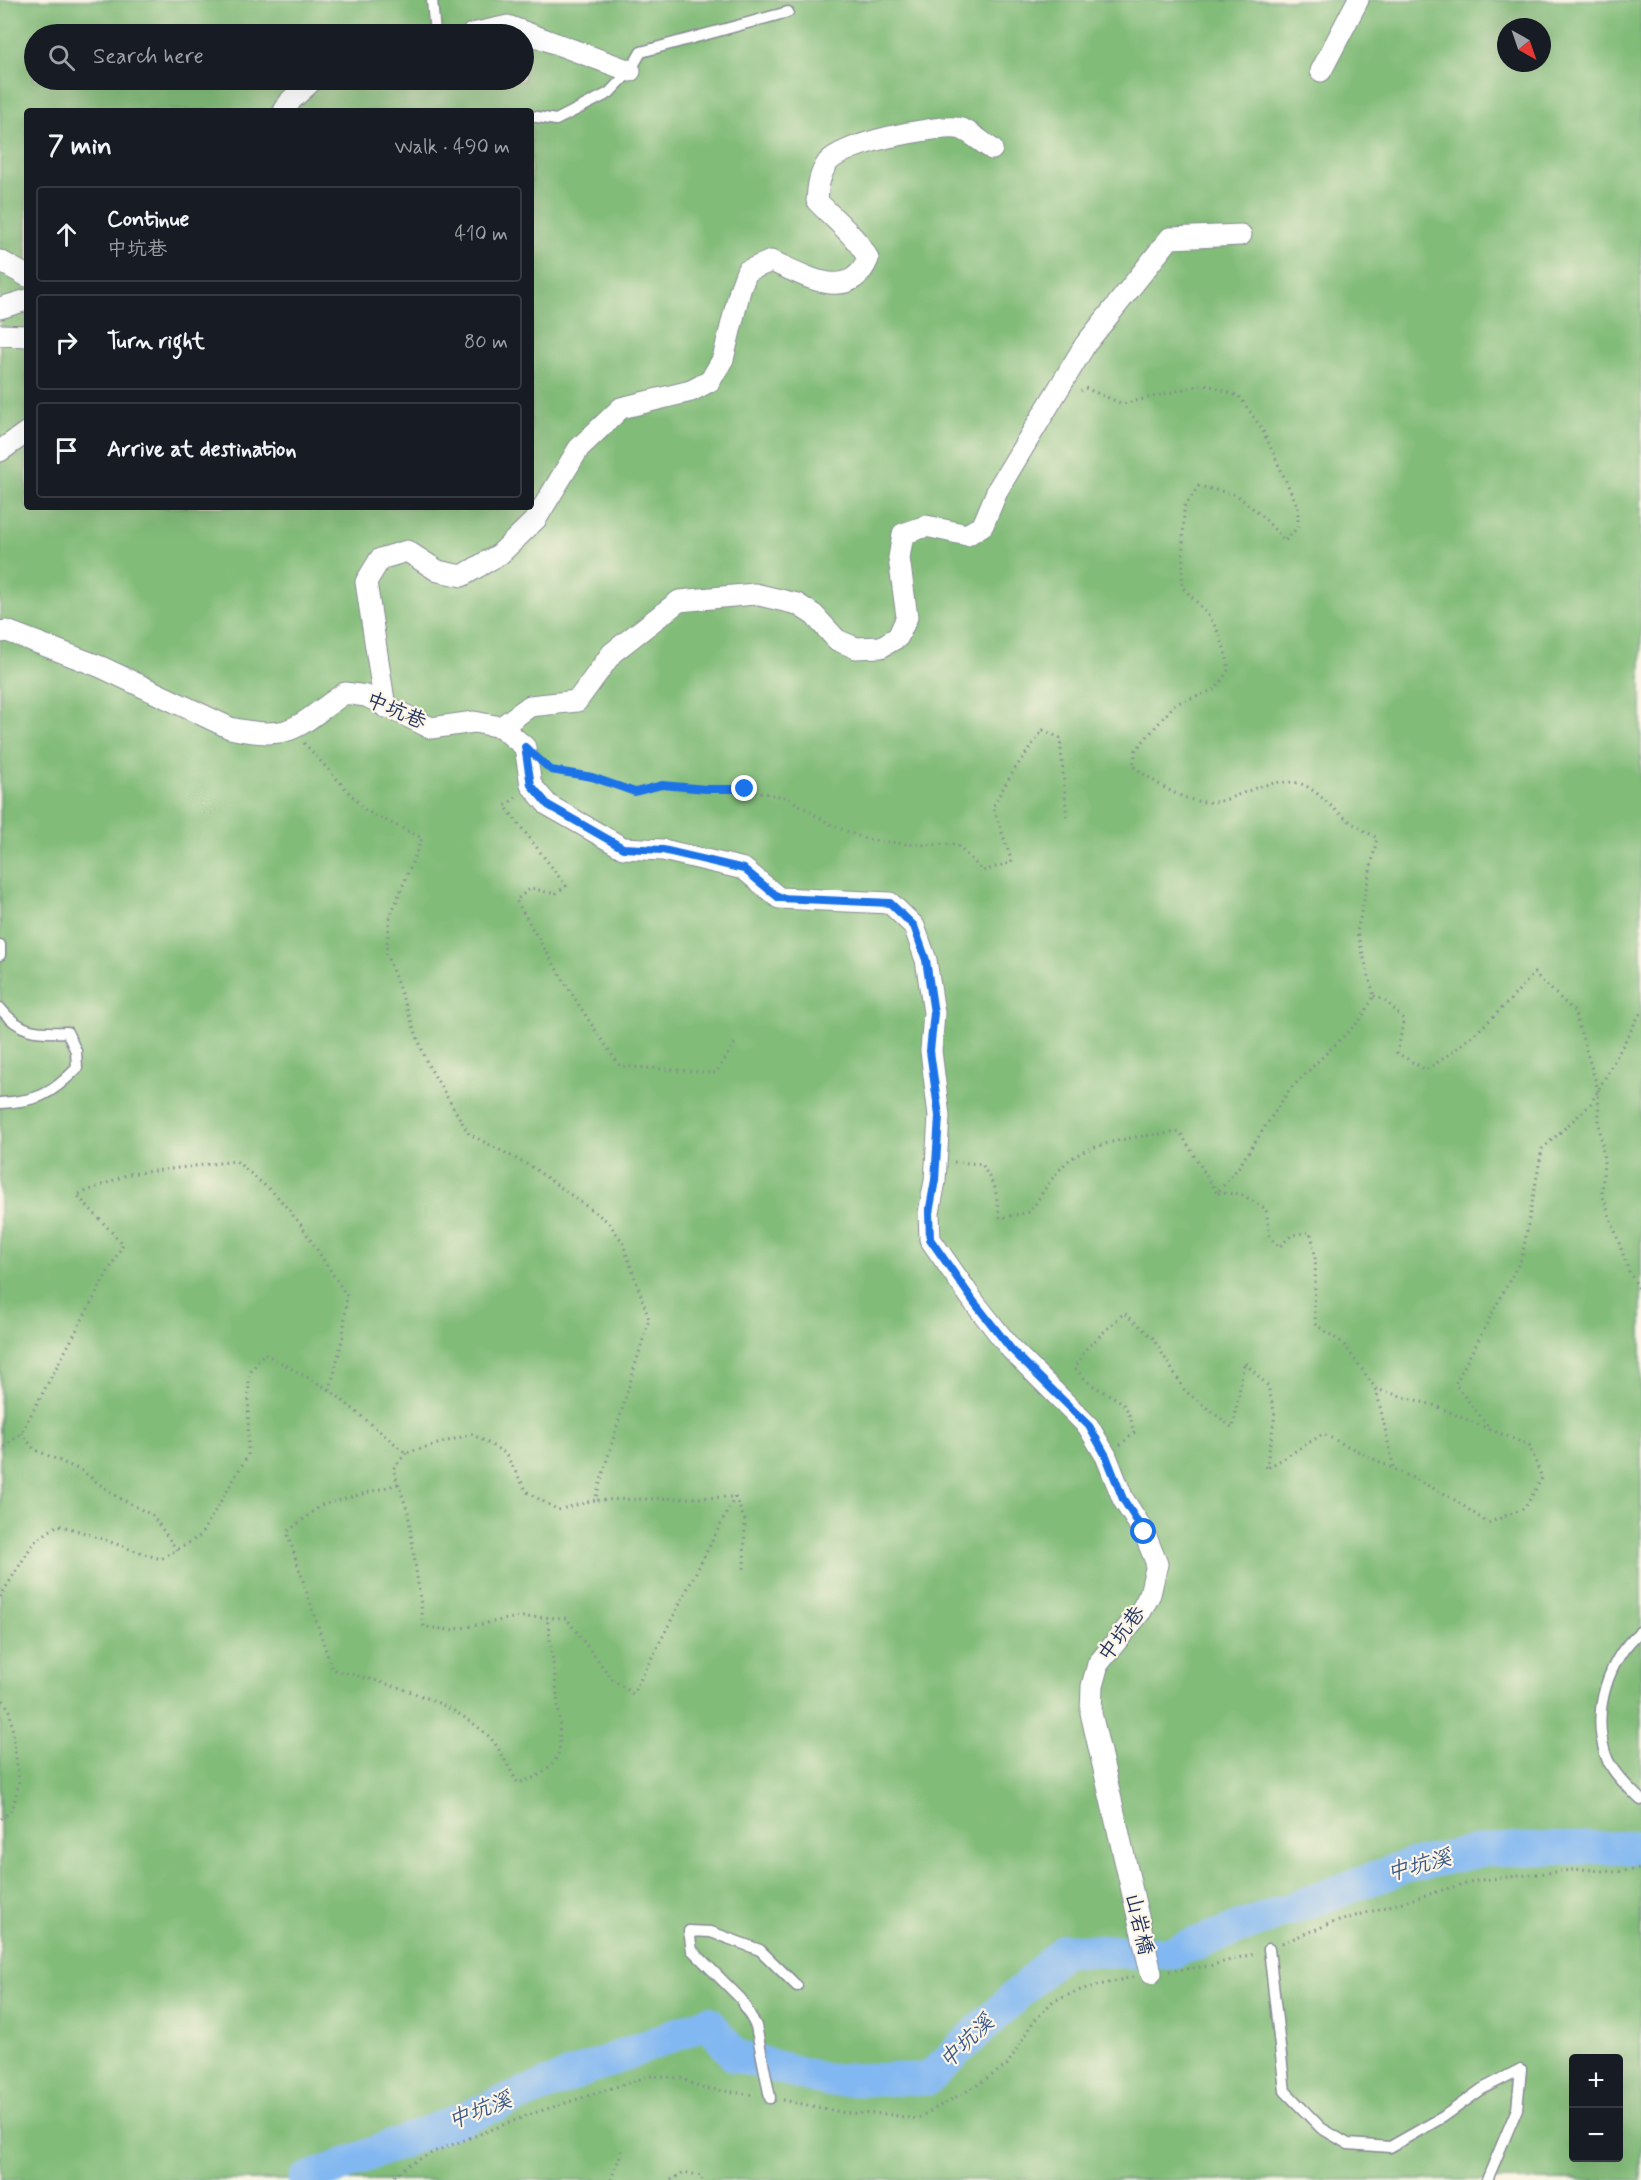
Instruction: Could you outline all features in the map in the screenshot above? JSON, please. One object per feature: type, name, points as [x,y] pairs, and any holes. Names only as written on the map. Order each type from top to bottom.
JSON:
[{"type":"street","points":[[1321,71],[1358,0]]},
{"type":"street","points":[[534,36],[630,71]]},
{"type":"street","points":[[286,108],[302,90]]},
{"type":"street","points":[[385,707],[366,582],[380,559],[407,551],[438,571],[462,576],[500,554],[537,519],[579,448],[621,408],[691,391],[710,381],[723,359],[747,271],[771,261],[827,285],[847,282],[862,274],[868,259],[863,246],[846,233],[817,201],[818,180],[830,160],[858,147],[899,134],[959,128],[992,149]]},
{"type":"street","points":[[531,785],[525,747],[501,727],[530,706],[577,701],[612,653],[679,601],[755,594],[797,604],[814,615],[837,640],[856,648],[881,647],[898,637],[907,617],[899,558],[903,534],[926,526],[967,535],[983,525],[998,489],[1085,345],[1170,238],[1240,235]]},
{"type":"street","points":[[0,261],[24,274]]},
{"type":"street","points":[[0,308],[24,301]]},
{"type":"street","points":[[0,335],[24,336]]},
{"type":"street","points":[[0,451],[24,434]]},
{"type":"street","points":[[0,632],[7,631],[101,667],[230,728],[273,734],[293,730]]},
{"type":"street","name":"中坑巷","points":[[293,730],[345,693],[366,696],[431,728],[474,722],[501,727]]},
{"type":"street","name":"中坑巷","points":[[531,785],[548,805],[623,848],[663,850],[744,869],[779,898],[890,903],[914,926],[926,960],[934,1013],[930,1051],[939,1116],[929,1213],[930,1239],[974,1302],[1011,1349],[1089,1426],[1106,1456],[1123,1499],[1144,1532],[1157,1564],[1150,1594],[1141,1611],[1098,1664],[1092,1686],[1091,1713],[1128,1875]]},
{"type":"street","name":"山岩橋","points":[[1128,1875],[1151,1973]]},
{"type":"lane","points":[[432,0],[434,24]]},
{"type":"lane","points":[[534,116],[556,120],[609,93],[630,71],[641,52],[788,12]]},
{"type":"lane","points":[[0,945],[0,955]]},
{"type":"lane","points":[[0,1008],[11,1022],[37,1033],[66,1032],[76,1051],[77,1068],[47,1095],[22,1102],[0,1103]]},
{"type":"lane","points":[[1641,1632],[1630,1641],[1608,1675],[1600,1712],[1605,1753],[1619,1777],[1641,1800]]},
{"type":"lane","points":[[770,2097],[756,2026],[741,1999],[692,1950],[689,1931],[711,1932],[760,1950],[797,1986]]},
{"type":"lane","points":[[1269,1949],[1285,2091],[1321,2128],[1348,2144],[1390,2147],[1443,2117],[1482,2089],[1521,2069],[1518,2109],[1487,2180]]},
{"type":"path","points":[[1077,395],[1085,388],[1123,404],[1205,384],[1239,396],[1262,429],[1298,507],[1298,527],[1285,542],[1263,517],[1237,495],[1199,486],[1184,507],[1182,587],[1211,617],[1224,645],[1229,669],[1216,689],[1175,704],[1137,750],[1133,766],[1155,782],[1189,800],[1222,801],[1257,786],[1291,782],[1312,789],[1339,813],[1377,838],[1357,932],[1374,996],[1361,1019],[1290,1089],[1238,1168],[1217,1193]]},
{"type":"path","points":[[293,730],[366,811],[422,838],[390,917],[386,953],[427,1063],[469,1134],[532,1167],[607,1221],[622,1241],[649,1319],[595,1500]]},
{"type":"path","points":[[525,747],[551,770],[592,777],[635,792],[662,785],[706,789],[745,789],[788,798],[830,824],[865,839],[914,845],[956,844],[983,871],[1012,862],[993,806],[1014,770],[1043,730],[1060,738],[1067,819]]},
{"type":"path","points":[[531,785],[505,806],[566,886],[555,894],[531,888],[516,900],[545,945],[579,1008],[620,1066],[716,1073],[735,1043]]},
{"type":"path","points":[[1374,996],[1385,1000],[1404,1020],[1397,1053],[1426,1070],[1472,1036],[1512,1000],[1534,973],[1574,1011],[1598,1089],[1599,1123],[1604,1160],[1602,1194],[1630,1274],[1641,1291]]},
{"type":"path","points":[[1491,1430],[1455,1384],[1522,1257],[1542,1149],[1590,1105],[1641,1012]]},
{"type":"path","points":[[936,1160],[982,1164],[995,1188],[1000,1218],[1030,1212],[1048,1184],[1076,1155],[1132,1137],[1180,1132],[1217,1193]]},
{"type":"path","points":[[0,1451],[21,1433],[123,1244],[76,1196],[129,1174],[236,1161],[276,1195],[299,1222],[347,1296],[343,1336],[330,1390]]},
{"type":"path","points":[[1217,1193],[1241,1194],[1266,1209],[1270,1237],[1279,1247],[1292,1235],[1310,1232],[1317,1253],[1313,1304],[1316,1325],[1343,1343],[1376,1389],[1394,1468]]},
{"type":"path","points":[[1106,1456],[1134,1433],[1130,1414],[1115,1395],[1090,1384],[1075,1368],[1086,1349],[1124,1313],[1153,1338],[1185,1391],[1233,1428],[1244,1362],[1268,1386],[1275,1415],[1266,1469],[1323,1434],[1449,1496],[1488,1523],[1525,1508],[1542,1478],[1529,1445],[1433,1405],[1376,1389]]},
{"type":"path","points":[[0,1597],[34,1542],[58,1525],[82,1531],[124,1549],[161,1559],[200,1536],[248,1455],[249,1374],[264,1353],[330,1390],[406,1453]]},
{"type":"path","points":[[21,1433],[34,1449],[82,1471],[117,1497],[152,1515],[177,1550]]},
{"type":"path","points":[[472,1434],[505,1453],[527,1492],[558,1510],[595,1500],[735,1497],[633,1694],[612,1679],[566,1618],[518,1617],[451,1630],[424,1627],[408,1512],[393,1469],[406,1453],[472,1434]]},
{"type":"path","points":[[398,1484],[322,1505],[287,1532],[332,1669],[386,1683],[441,1704],[487,1734],[518,1783],[541,1776],[558,1753],[558,1720],[547,1617]]},
{"type":"path","points":[[735,1497],[745,1521],[744,1571]]},
{"type":"path","points":[[0,1695],[10,1711],[19,1781],[13,1809],[0,1820]]},
{"type":"path","points":[[390,2180],[408,2165],[435,2151],[534,2113],[650,2076],[681,2078],[700,2088],[770,2097],[846,2113],[886,2114],[916,2119],[976,2086],[1007,2065],[1033,2022],[1053,2001],[1083,1989],[1151,1973],[1209,1966],[1269,1949],[1329,1924],[1473,1881],[1581,1869],[1615,1872],[1641,1869]]},
{"type":"path","points":[[611,2180],[623,2148]]},
{"type":"path","points":[[671,2180],[684,2172],[701,2176],[702,2180]]},
{"type":"green space","points":[[0,0],[1641,0],[1641,2180],[0,2180]]},
{"type":"waterway","name":"中坑溪","points":[[305,2180],[708,2022],[735,2056],[826,2080],[928,2079],[1064,1950],[1170,1953],[1405,1867],[1484,1850],[1641,1847]]},
{"type":"route","points":[[745,789],[706,789],[662,785],[635,792],[592,777],[551,770],[525,747],[531,785],[548,805],[623,848],[663,850],[744,869],[779,898],[869,900],[890,903],[914,926],[926,960],[934,1013],[930,1051],[939,1116],[935,1180],[929,1213],[930,1239],[945,1263],[1011,1349],[1089,1426],[1106,1456],[1123,1499],[1144,1532]]}]
